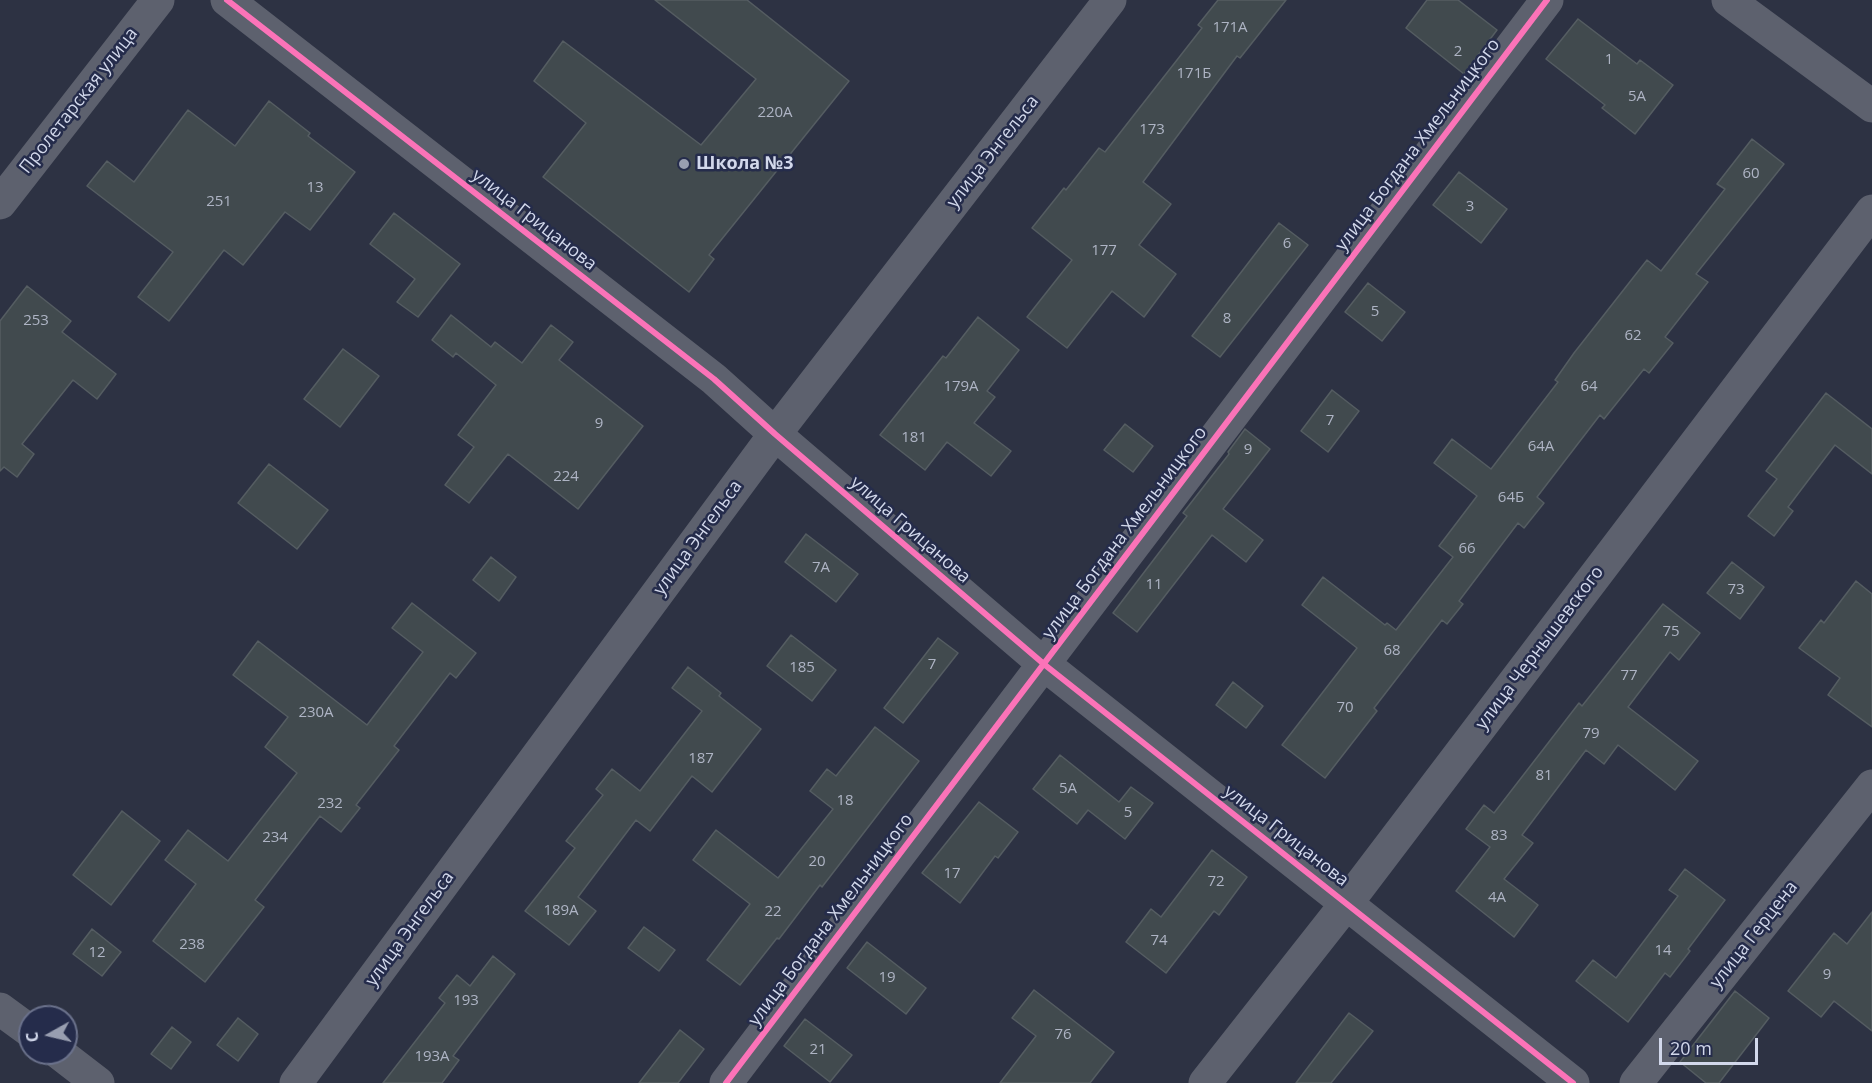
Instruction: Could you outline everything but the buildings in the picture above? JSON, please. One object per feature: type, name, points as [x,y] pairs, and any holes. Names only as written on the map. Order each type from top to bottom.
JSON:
[{"type":"street","name":"Пролетарская улица","points":[[0,202],[158,0]]},
{"type":"street","name":"улица Грицанова","points":[[227,0],[714,379],[1045,665],[1573,1083]]},
{"type":"street","name":"улица Энгельса","points":[[296,1083],[775,434],[1110,0]]},
{"type":"street","name":"улица Богдана Хмельницкого","points":[[726,1083],[1547,0]]},
{"type":"street","points":[[1728,0],[1872,106]]},
{"type":"street","name":"улица Чернышевского","points":[[1205,1083],[1347,904],[1872,211]]},
{"type":"street","name":"улица Герцена","points":[[1636,1083],[1872,786]]},
{"type":"street","points":[[0,1009],[18,1022]]},
{"type":"street","points":[[75,1065],[98,1083]]},
{"type":"cycle path","points":[[227,0],[714,379],[1045,665],[1573,1083]]},
{"type":"cycle path","points":[[726,1083],[1547,0]]},
{"type":"place","name":"Школа №3","points":[[684,164]]}]
